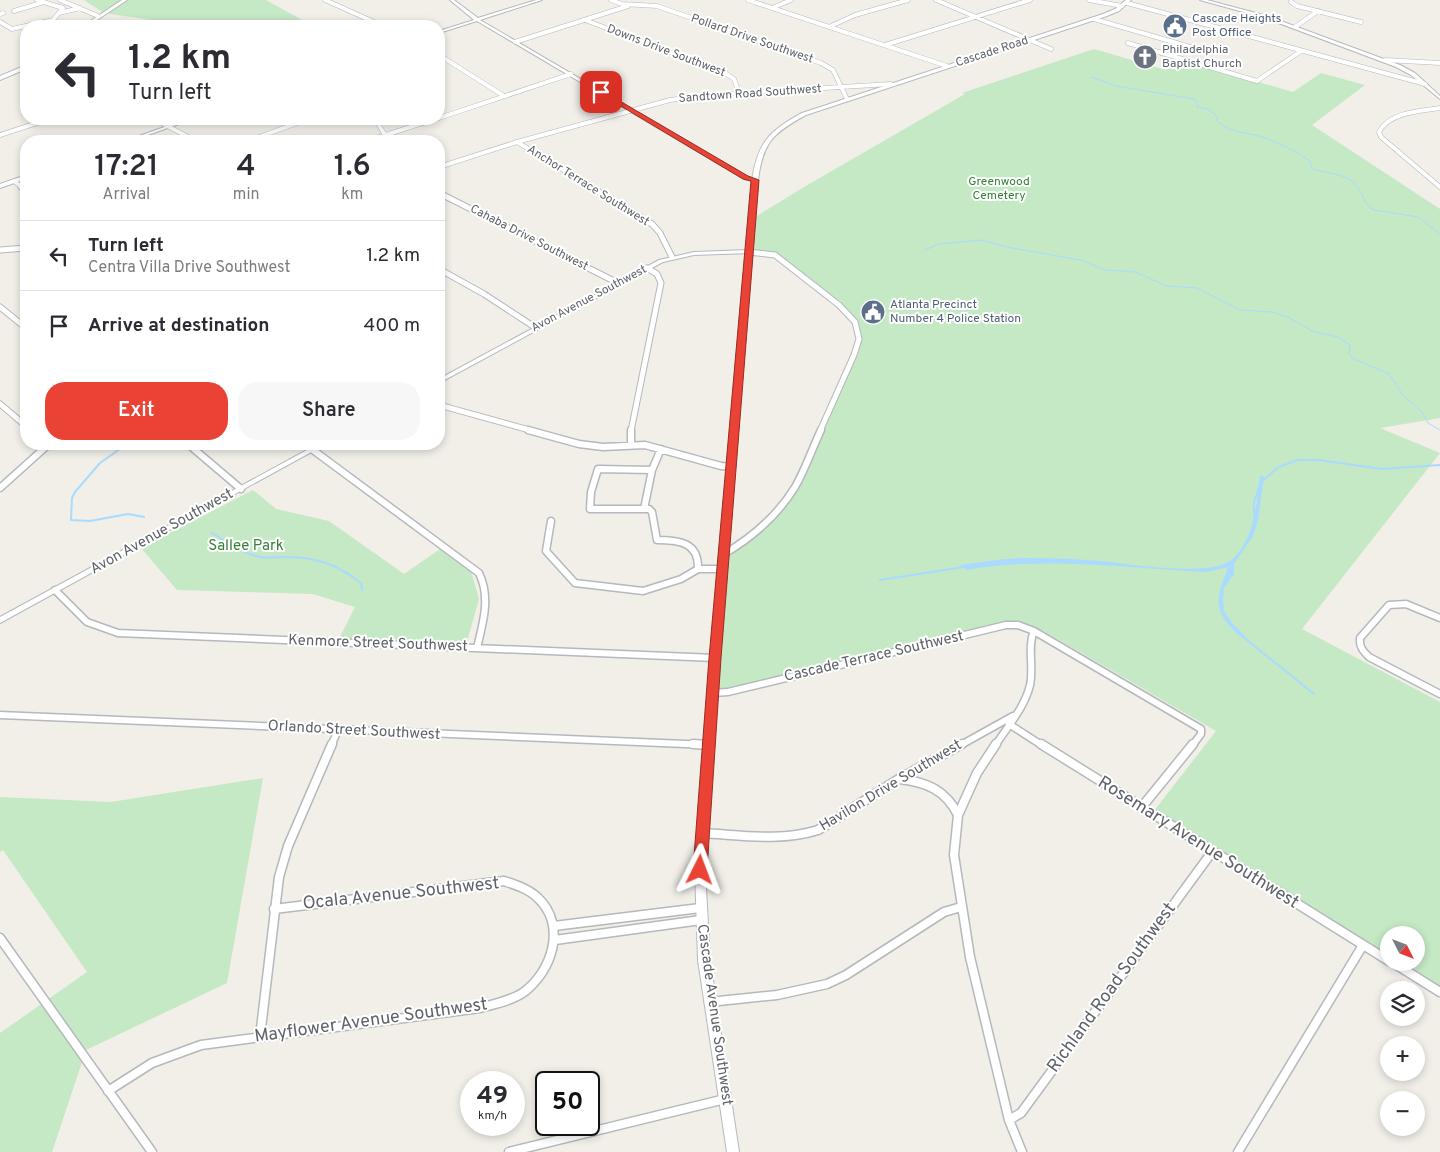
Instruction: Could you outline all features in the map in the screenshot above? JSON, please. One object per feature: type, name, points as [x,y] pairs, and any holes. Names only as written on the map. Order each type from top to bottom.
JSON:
[{"type":"main road","points":[[93,20],[126,0]]},
{"type":"main road","name":"Cascade Road","points":[[850,98],[1094,19],[1126,3]]},
{"type":"main road","points":[[2,76],[20,69]]},
{"type":"main road","name":"Cascade Avenue Southwest","points":[[733,1152],[709,1002],[700,908],[702,833],[715,658],[755,180],[760,152],[776,131],[804,114],[850,98]]},
{"type":"street","points":[[37,0],[63,8],[53,20]]},
{"type":"street","points":[[60,0],[98,16]]},
{"type":"street","points":[[325,0],[370,20]]},
{"type":"street","points":[[452,0],[477,19],[515,42],[632,109],[746,178],[755,180]]},
{"type":"street","points":[[445,30],[540,0]]},
{"type":"street","name":"Pollard Drive Southwest","points":[[609,12],[607,10],[610,0],[618,4],[657,6],[821,63],[833,70],[842,88],[850,98]]},
{"type":"street","points":[[748,0],[947,66]]},
{"type":"street","points":[[772,8],[791,0]]},
{"type":"street","points":[[828,27],[855,15],[908,0]]},
{"type":"street","points":[[936,0],[1051,49]]},
{"type":"street","points":[[884,45],[1030,0]]},
{"type":"street","points":[[1089,0],[1126,3],[1426,84]]},
{"type":"street","points":[[1202,0],[1266,17],[1385,60],[1406,69],[1426,84],[1440,98]]},
{"type":"street","points":[[14,11],[45,2]]},
{"type":"street","points":[[1291,2],[1361,22]]},
{"type":"street","points":[[515,42],[631,5]]},
{"type":"street","points":[[59,13],[80,8]]},
{"type":"street","points":[[1295,27],[1318,11]]},
{"type":"street","points":[[1094,19],[1194,48]]},
{"type":"street","name":"Downs Drive Southwest","points":[[585,20],[725,73],[734,79],[738,93]]},
{"type":"street","points":[[0,22],[12,29],[20,27]]},
{"type":"street","points":[[1128,43],[1256,81],[1301,51]]},
{"type":"street","points":[[1161,53],[1177,43]]},
{"type":"street","points":[[445,59],[504,96]]},
{"type":"street","points":[[1385,60],[1440,63]]},
{"type":"street","points":[[445,116],[571,74]]},
{"type":"street","name":"Sandtown Road Southwest","points":[[445,165],[632,109],[683,98],[891,84]]},
{"type":"street","points":[[1440,108],[1399,117],[1383,124],[1379,132],[1381,137],[1440,187]]},
{"type":"street","points":[[0,135],[31,125]]},
{"type":"street","points":[[164,125],[184,135]]},
{"type":"street","points":[[145,135],[174,125]]},
{"type":"street","points":[[264,135],[292,125]]},
{"type":"street","points":[[379,125],[386,135],[417,125]]},
{"type":"street","name":"Anchor Terrace Southwest","points":[[517,142],[652,224],[662,234],[668,253],[672,257]]},
{"type":"street","points":[[0,186],[20,178]]},
{"type":"street","points":[[14,181],[20,186]]},
{"type":"street","name":"Cahaba Drive Southwest","points":[[445,196],[618,283]]},
{"type":"street","points":[[0,250],[20,248]]},
{"type":"street","name":"Avon Avenue Southwest","points":[[445,378],[618,283],[672,257],[701,252],[749,252]]},
{"type":"street","points":[[724,554],[745,542],[779,508],[795,487],[854,355],[859,339],[858,331],[850,316],[826,293],[775,256],[749,252]]},
{"type":"street","points":[[631,445],[631,432],[661,283],[657,274],[647,268]]},
{"type":"street","points":[[445,272],[484,294],[536,328]]},
{"type":"street","points":[[0,308],[20,323]]},
{"type":"street","points":[[0,404],[20,421]]},
{"type":"street","points":[[445,407],[579,444],[603,447],[645,445],[721,466],[731,466]]},
{"type":"street","points":[[644,509],[652,470],[661,449]]},
{"type":"street","points":[[0,488],[42,450]]},
{"type":"street","points":[[193,450],[241,489]]},
{"type":"street","points":[[313,450],[479,573],[485,583],[487,594],[477,648]]},
{"type":"street","name":"Avon Avenue Southwest","points":[[0,620],[313,450]]},
{"type":"street","points":[[652,470],[598,469],[590,509],[649,509],[652,512],[657,540],[678,541],[689,545],[697,553],[698,569]]},
{"type":"street","points":[[551,521],[546,551],[575,583],[643,591],[681,579],[698,569],[723,569]]},
{"type":"street","name":"Kenmore Street Southwest","points":[[55,590],[87,622],[101,629],[118,633],[715,658]]},
{"type":"street","points":[[1440,618],[1406,604],[1389,605],[1360,638],[1359,643],[1362,650],[1370,657],[1440,694]]},
{"type":"street","name":"Cascade Terrace Southwest","points":[[713,693],[737,690],[1006,625],[1018,625],[1034,632],[1201,729],[1201,734],[1141,808]]},
{"type":"street","points":[[1022,1152],[1009,1120],[970,957],[954,855],[958,815],[977,773],[1024,701],[1030,685],[1032,668],[1031,638],[1034,632]]},
{"type":"street","name":"Orlando Street Southwest","points":[[0,715],[709,745]]},
{"type":"street","name":"Havilon Drive Southwest","points":[[702,833],[788,838],[805,836],[818,830],[899,779],[1015,715]]},
{"type":"street","name":"Rosemary Avenue Southwest","points":[[1009,724],[1380,956]]},
{"type":"street","points":[[260,1037],[279,877],[288,846],[338,730]]},
{"type":"street","points":[[899,779],[920,781],[936,787],[949,799],[958,815]]},
{"type":"street","name":"Richland Road Southwest","points":[[1009,1120],[1022,1112],[1212,852]]},
{"type":"street","name":"Ocala Avenue Southwest","points":[[274,909],[504,881],[518,884],[530,891],[546,908],[554,926],[555,940]]},
{"type":"street","points":[[709,1002],[777,995],[827,984],[846,975],[944,912],[961,906]]},
{"type":"street","points":[[554,926],[700,908]]},
{"type":"street","points":[[555,940],[701,920]]},
{"type":"street","points":[[0,938],[152,1152]]},
{"type":"street","name":"Mayflower Avenue Southwest","points":[[108,1091],[141,1068],[176,1051],[202,1045],[480,1008],[503,1002],[523,992],[540,978],[550,960],[555,940]]},
{"type":"street","points":[[1238,1152],[1363,945]]},
{"type":"street","name":"Rosemary Avenue Southwest","points":[[1405,971],[1440,992]]},
{"type":"street","points":[[509,1152],[725,1099]]},
{"type":"green space","points":[[84,0],[266,0],[302,20],[152,20],[104,13]]},
{"type":"green space","name":"Greenwood Cemetery","points":[[1094,49],[1166,70],[1183,60],[1293,92],[1321,73],[1365,85],[1312,125],[1440,209],[1440,418],[1380,428],[1440,453],[1302,629],[1440,702],[1440,989],[1410,971],[1425,971],[1425,926],[1380,926],[1380,951],[1154,811],[1216,731],[1042,630],[1003,624],[712,697],[721,552],[743,540],[787,499],[857,343],[855,322],[840,301],[775,256],[749,252],[752,219],[965,94],[962,93]]},
{"type":"green space","name":"Sallee Park","points":[[253,490],[276,509],[329,521],[404,574],[440,549],[471,571],[479,599],[466,645],[338,641],[355,607],[313,594],[177,590],[141,548]]},
{"type":"green space","points":[[263,778],[227,983],[86,1050],[52,1152],[0,1152],[0,1033],[87,972],[3,850],[0,852],[0,797],[111,802]]},
{"type":"water","points":[[1260,476],[1264,477],[1258,520],[1253,536],[1234,564],[1234,574],[1224,588],[1224,611],[1232,623],[1245,636],[1242,638],[1225,620],[1219,606],[1220,589],[1228,567],[1207,572],[1056,563],[996,566],[966,570],[960,565],[1003,559],[1029,558],[1092,560],[1148,567],[1186,569],[1219,566],[1230,561],[1244,544],[1256,510]]},
{"type":"waterway","points":[[1091,77],[1116,86],[1194,99],[1197,102],[1197,107],[1208,109],[1226,127],[1275,142],[1306,158],[1311,162],[1311,168],[1338,175],[1353,182],[1370,208],[1418,217],[1440,234]]},
{"type":"waterway","points":[[925,250],[939,244],[980,240],[1007,247],[1080,260],[1106,270],[1135,272],[1167,286],[1197,288],[1240,310],[1272,312],[1288,317],[1312,331],[1338,337],[1350,345],[1349,353],[1352,358],[1389,374],[1402,394],[1423,413],[1428,423],[1440,430]]},
{"type":"waterway","points":[[118,450],[100,463],[75,492],[72,498],[71,520],[90,521],[128,514],[144,517]]},
{"type":"waterway","points":[[1263,481],[1277,468],[1297,460],[1319,460],[1382,469],[1440,465]]},
{"type":"waterway","points":[[1254,517],[1254,502],[1260,485]]},
{"type":"waterway","points":[[212,533],[239,549],[256,556],[267,558],[298,557],[326,563],[344,571],[361,583],[362,590]]},
{"type":"waterway","points":[[880,580],[964,567]]},
{"type":"waterway","points":[[1242,636],[1314,694]]},
{"type":"place","name":"Cascade Heights Post Office","points":[[1175,26]]},
{"type":"place","name":"Philadelphia Baptist Church","points":[[1145,57]]},
{"type":"place","name":"Atlanta Precinct Number 4 Police Station","points":[[873,312]]},
{"type":"route","points":[[601,92],[746,178],[755,180],[715,658],[700,870]]}]
